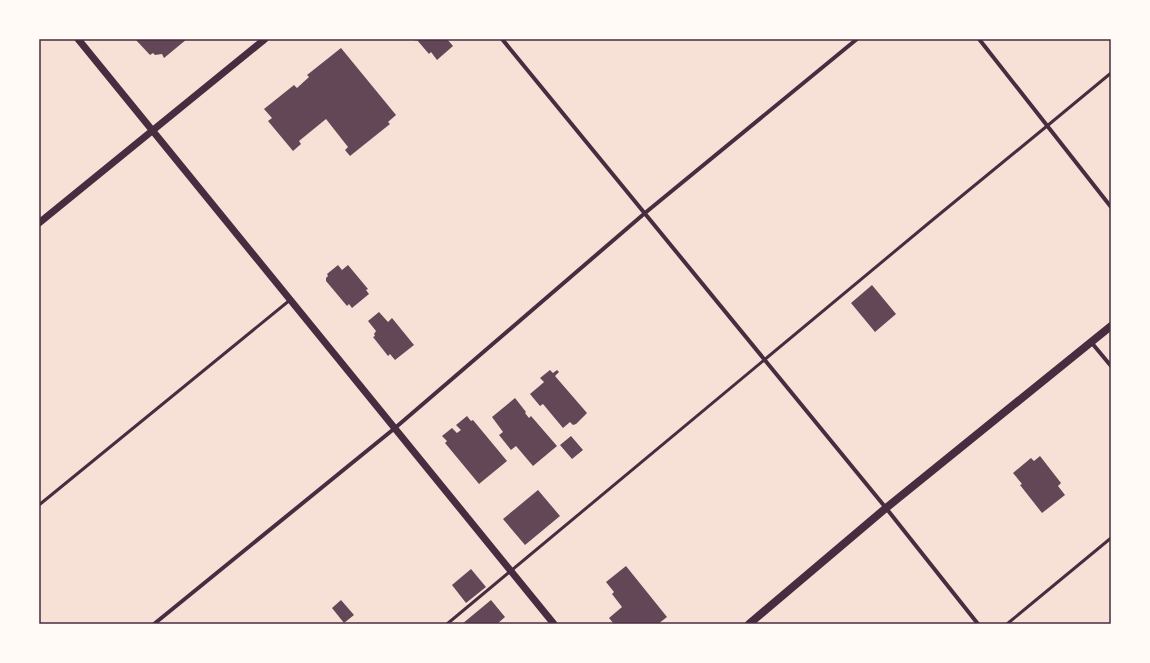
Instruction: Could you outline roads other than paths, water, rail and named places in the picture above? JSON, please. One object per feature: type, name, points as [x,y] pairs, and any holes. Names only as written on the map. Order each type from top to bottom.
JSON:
[{"type":"main road","points":[[749,624],[886,508],[1111,326]]},
{"type":"street","points":[[78,39],[554,624]]},
{"type":"street","points":[[39,223],[265,39]]},
{"type":"street","points":[[502,39],[886,508],[978,624]]},
{"type":"street","points":[[154,624],[395,428],[645,213],[857,39]]},
{"type":"street","points":[[979,39],[1111,207]]},
{"type":"street","points":[[1091,342],[1111,366]]},
{"type":"lane","points":[[447,624],[1111,73]]},
{"type":"lane","points":[[39,505],[291,300]]},
{"type":"lane","points":[[1006,624],[1111,538]]}]
